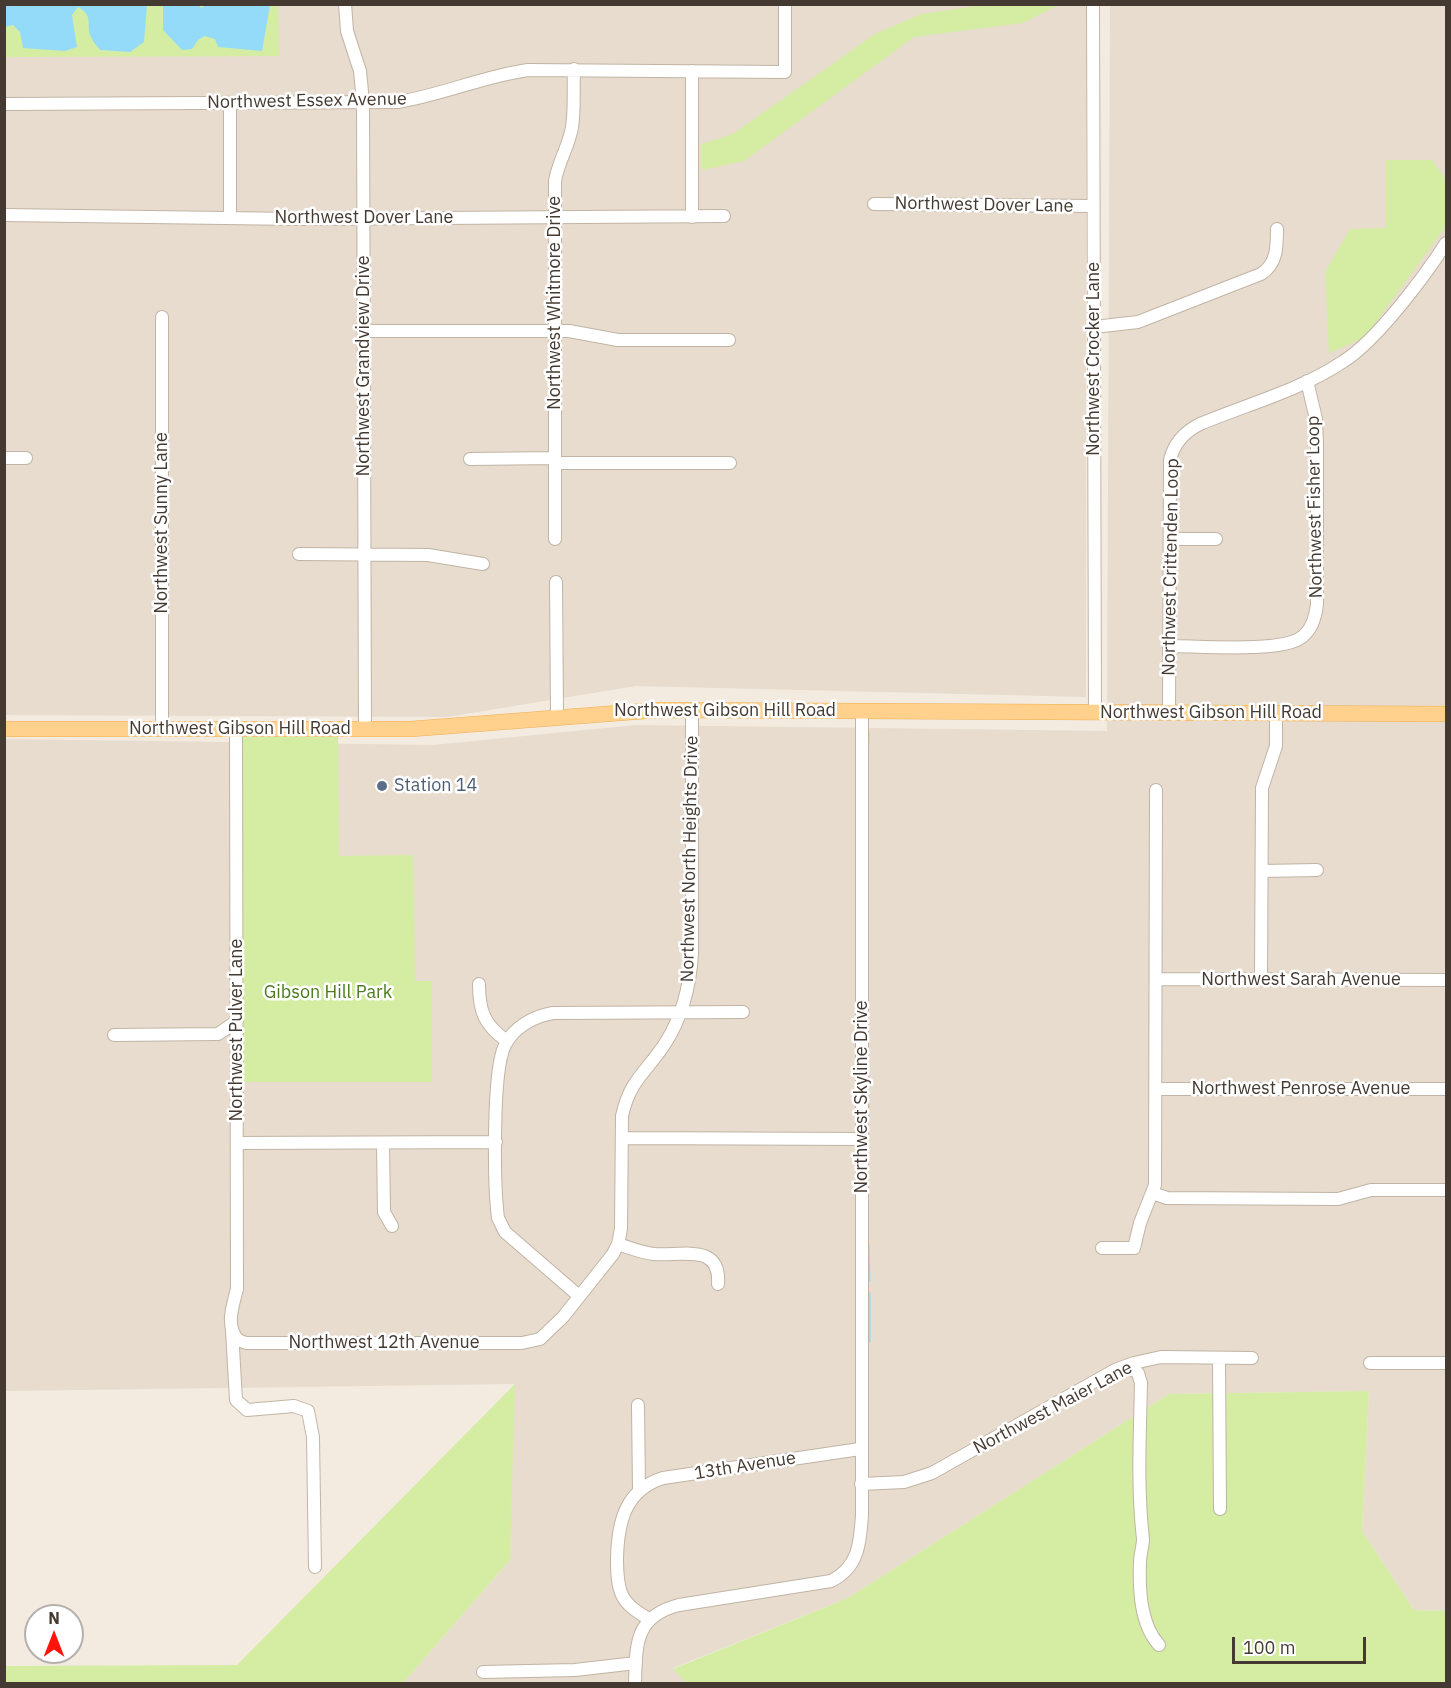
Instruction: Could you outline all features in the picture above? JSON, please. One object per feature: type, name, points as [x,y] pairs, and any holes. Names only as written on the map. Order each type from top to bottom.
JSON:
[{"type":"main road","name":"Northwest Gibson Hill Road","points":[[4,729],[449,727],[624,711],[692,710],[1446,714]]},
{"type":"street","name":"Northwest Grandview Drive","points":[[345,4],[348,32],[360,71],[363,102],[365,729]]},
{"type":"street","name":"Northwest Essex Avenue","points":[[4,104],[363,102],[416,99],[517,71],[574,69],[785,72],[785,4]]},
{"type":"street","name":"Northwest Crocker Lane","points":[[1093,4],[1095,713]]},
{"type":"street","name":"Northwest Whitmore Drive","points":[[555,539],[555,182],[558,162],[568,144],[573,126],[574,69]]},
{"type":"street","points":[[692,71],[692,217]]},
{"type":"street","points":[[230,103],[230,218]]},
{"type":"street","name":"Northwest Dover Lane","points":[[874,204],[1093,206]]},
{"type":"street","name":"Northwest Dover Lane","points":[[4,215],[555,219],[724,216]]},
{"type":"street","points":[[1094,327],[1138,322],[1261,274],[1273,261],[1277,247],[1277,230]]},
{"type":"street","name":"Northwest Crittenden Loop","points":[[1169,713],[1170,460],[1181,437],[1200,424],[1307,381],[1346,360],[1365,345],[1443,258],[1446,243]]},
{"type":"street","name":"Northwest Sunny Lane","points":[[162,317],[162,729]]},
{"type":"street","points":[[363,331],[554,331],[584,332],[618,340],[729,340]]},
{"type":"street","name":"Northwest Fisher Loop","points":[[1170,646],[1281,646],[1300,639],[1308,631],[1317,605],[1317,444],[1316,419],[1307,381]]},
{"type":"street","points":[[4,458],[26,458]]},
{"type":"street","points":[[470,459],[730,463]]},
{"type":"street","points":[[1170,539],[1216,539]]},
{"type":"street","points":[[299,554],[428,555],[483,564]]},
{"type":"street","points":[[556,582],[557,716]]},
{"type":"street","name":"Northwest North Heights Drive","points":[[618,1244],[622,1116],[629,1090],[666,1042],[688,991],[692,954],[692,710]]},
{"type":"street","name":"Northwest Skyline Drive","points":[[649,1619],[656,1613],[679,1605],[810,1586],[842,1576],[852,1567],[859,1547],[862,711]]},
{"type":"street","points":[[1261,979],[1262,788],[1276,746],[1276,713]]},
{"type":"street","name":"Northwest Pulver Lane","points":[[236,729],[237,1289],[231,1314],[236,1400],[247,1410],[294,1406],[308,1411],[314,1437],[315,1567]]},
{"type":"street","points":[[1102,1248],[1134,1248],[1156,1173],[1156,790]]},
{"type":"street","points":[[1262,871],[1317,870]]},
{"type":"street","name":"Northwest Sarah Avenue","points":[[1156,979],[1446,980]]},
{"type":"street","points":[[479,984],[483,1018],[493,1031],[507,1041]]},
{"type":"street","points":[[718,1284],[717,1268],[709,1257],[693,1254],[653,1254],[618,1244],[579,1296],[501,1227],[497,1209],[497,1076],[500,1057],[507,1041],[521,1026],[545,1014],[743,1011]]},
{"type":"street","points":[[114,1035],[218,1034],[237,1021]]},
{"type":"street","name":"Northwest Penrose Avenue","points":[[1156,1089],[1446,1089]]},
{"type":"street","points":[[622,1138],[862,1139]]},
{"type":"street","points":[[237,1143],[496,1142]]},
{"type":"street","points":[[383,1143],[384,1212],[392,1226]]},
{"type":"street","points":[[1152,1193],[1167,1198],[1338,1199],[1371,1190],[1446,1190]]},
{"type":"street","name":"Northwest 12th Avenue","points":[[232,1331],[238,1340],[246,1343],[522,1343],[540,1339],[549,1333],[579,1296]]},
{"type":"street","name":"Northwest Maier Lane","points":[[861,1484],[904,1482],[932,1473],[1127,1366],[1161,1357],[1252,1358]]},
{"type":"street","points":[[1219,1358],[1220,1509]]},
{"type":"street","points":[[1370,1364],[1446,1363]]},
{"type":"street","points":[[1127,1366],[1138,1374],[1141,1383],[1139,1488],[1143,1541],[1140,1561],[1142,1599],[1147,1625],[1159,1645]]},
{"type":"street","points":[[635,1683],[636,1663],[643,1629],[649,1619],[627,1603],[622,1595],[618,1578],[618,1530],[624,1512],[637,1492],[638,1405]]},
{"type":"street","name":"13th Avenue","points":[[637,1492],[663,1478],[860,1449]]},
{"type":"street","points":[[483,1672],[575,1670],[636,1663]]},
{"type":"shaded area","points":[[5,5],[1086,5],[1086,697],[636,686],[447,717],[5,715]]},
{"type":"shaded area","points":[[1110,5],[1446,5],[1446,1611],[1414,1610],[1362,1531],[1369,1391],[1169,1394],[848,1598],[673,1668],[688,1683],[403,1683],[510,1560],[514,1384],[5,1391],[4,739],[433,745],[636,725],[1107,731]]},
{"type":"green space","points":[[4,5],[278,5],[279,56],[5,57]]},
{"type":"green space","points":[[984,5],[1058,5],[1023,23],[914,37],[744,161],[702,170],[702,144],[733,134],[875,34],[921,14]]},
{"type":"green space","points":[[1386,160],[1432,160],[1446,180],[1446,226],[1365,337],[1329,353],[1325,272],[1350,229],[1386,228]]},
{"type":"green space","name":"Gibson Hill Park","points":[[242,737],[338,737],[339,856],[413,855],[415,981],[432,981],[432,1082],[241,1082]]},
{"type":"green space","points":[[515,1384],[510,1560],[403,1683],[5,1683],[5,1666],[237,1665]]},
{"type":"green space","points":[[1369,1391],[1362,1531],[1414,1610],[1446,1611],[1446,1683],[688,1684],[673,1669],[848,1598],[1169,1394]]},
{"type":"water","points":[[4,5],[147,5],[144,42],[130,52],[100,50],[89,32],[88,17],[78,7],[72,15],[77,47],[65,51],[23,48],[20,32],[13,25],[5,27]]},
{"type":"water","points":[[163,5],[199,5],[201,8],[207,5],[270,5],[262,51],[218,47],[215,39],[205,36],[198,40],[192,49],[182,50],[163,30]]},
{"type":"waterway","points":[[868,733],[868,744]]},
{"type":"waterway","points":[[868,1071],[868,1090]]},
{"type":"waterway","points":[[868,1105],[868,1116]]},
{"type":"waterway","points":[[868,1245],[869,1280]]},
{"type":"waterway","points":[[869,1293],[869,1341]]},
{"type":"place","name":"Station 14","points":[[382,786]]}]
